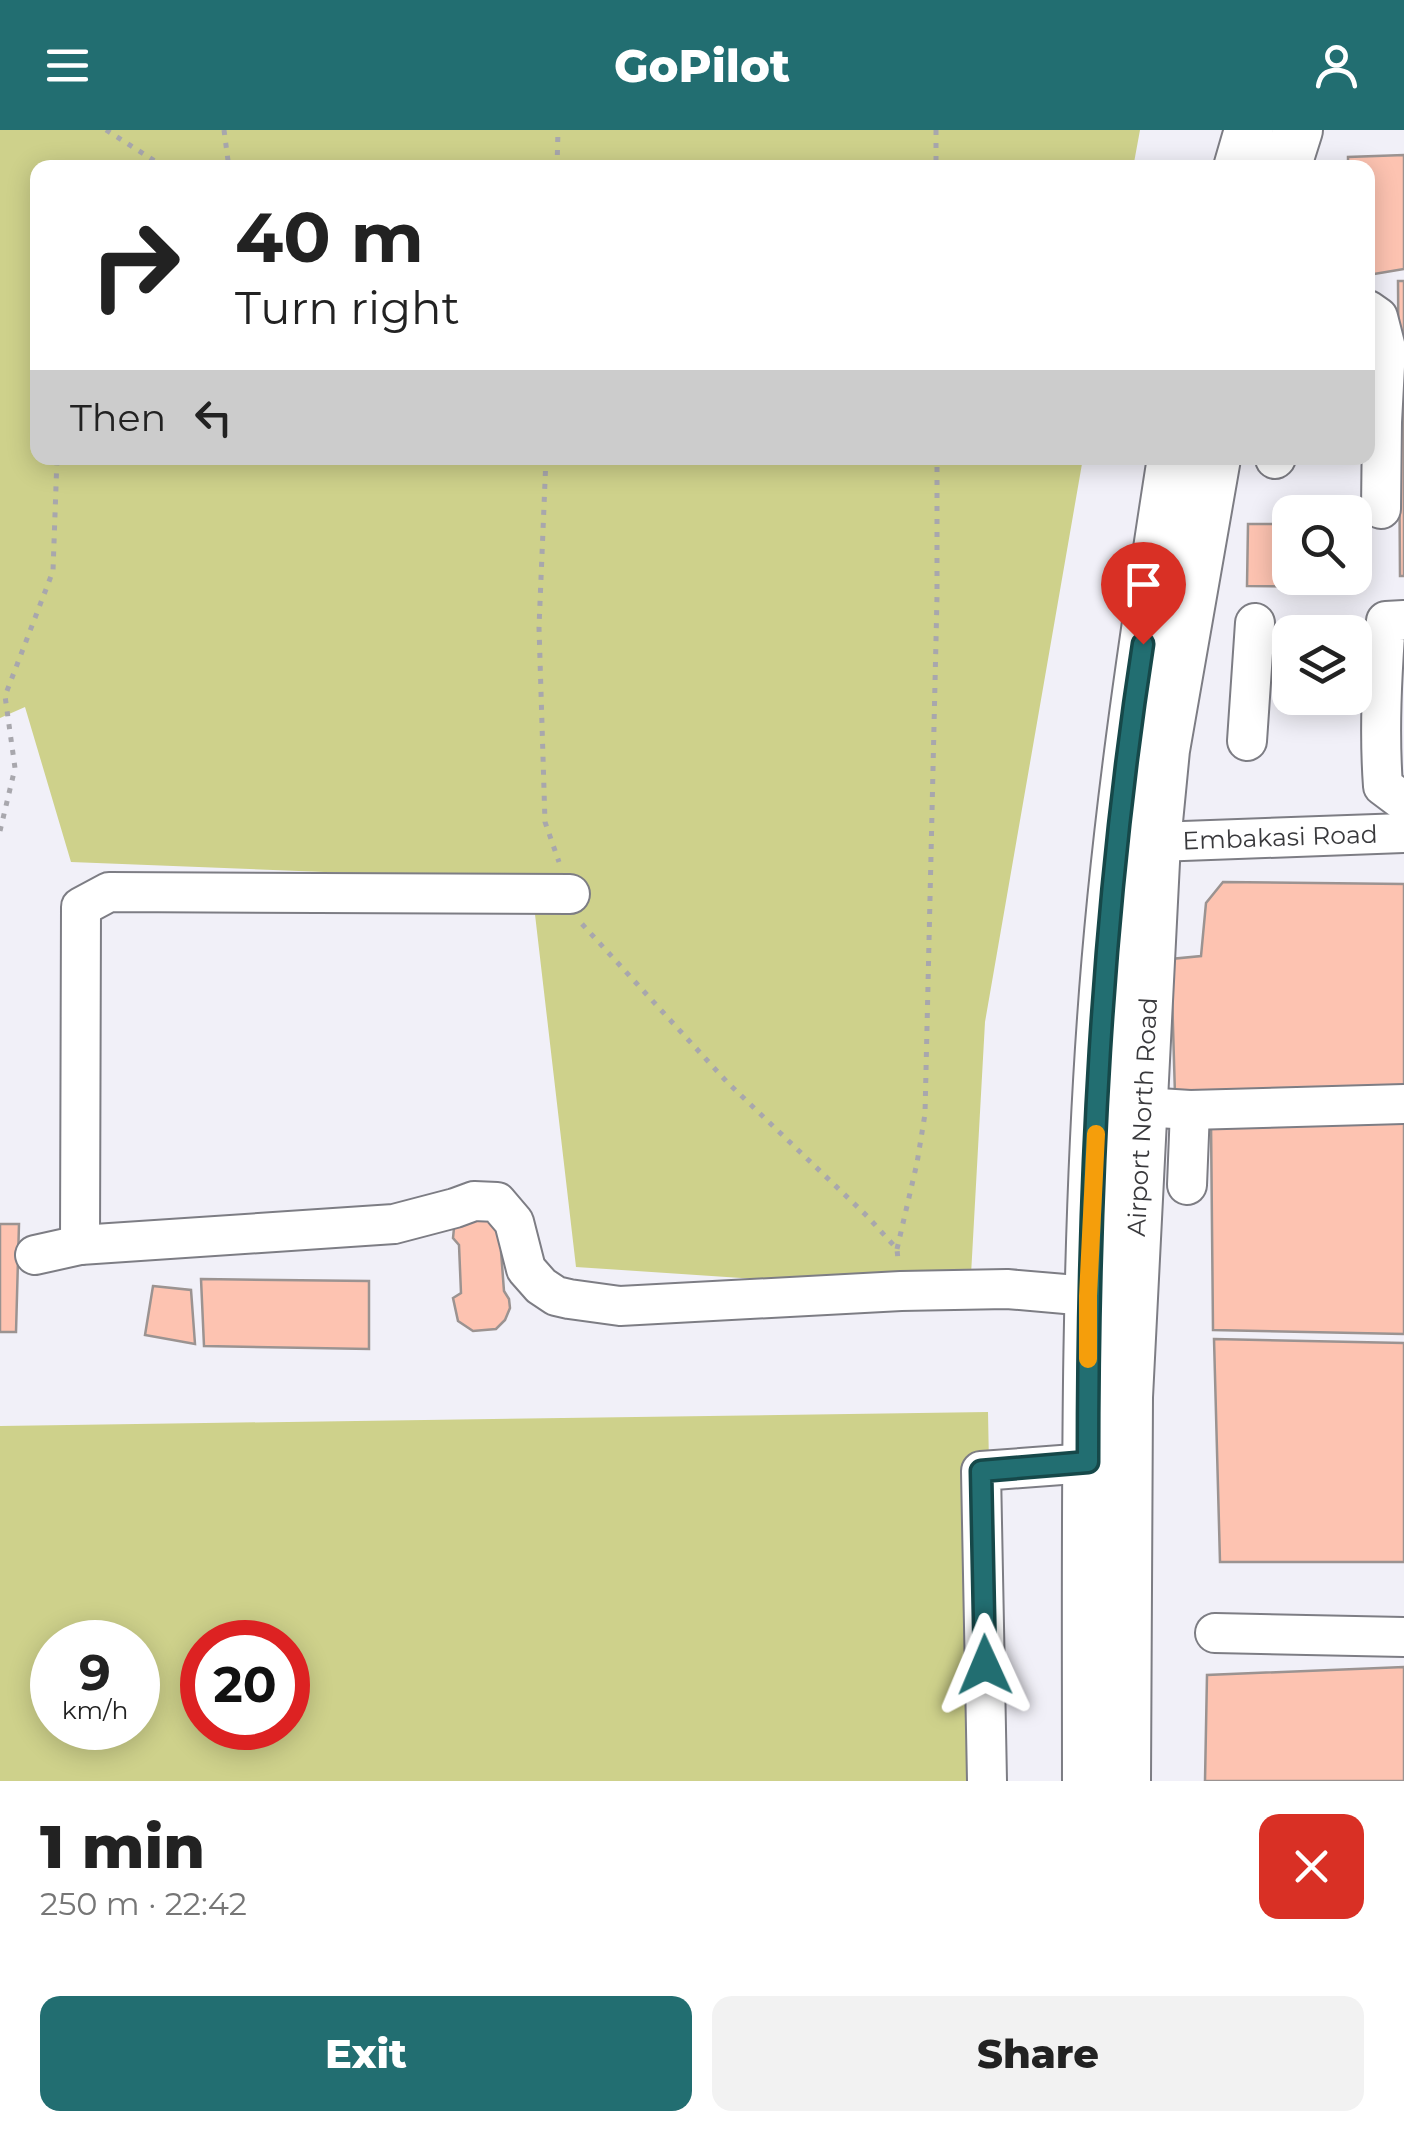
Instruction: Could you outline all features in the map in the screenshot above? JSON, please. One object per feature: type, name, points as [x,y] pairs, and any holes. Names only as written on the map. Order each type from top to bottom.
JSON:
[{"type":"main road","points":[[1240,160],[1249,130]]},
{"type":"main road","points":[[1289,160],[1298,130]]},
{"type":"main road","name":"Airport North Road","points":[[1087,1781],[1088,1296],[1102,1019],[1117,845],[1137,681],[1171,465]]},
{"type":"main road","name":"Airport North Road","points":[[1126,1781],[1128,1397],[1156,842],[1166,750],[1215,465]]},
{"type":"street","points":[[1375,316],[1386,348],[1381,509]]},
{"type":"street","points":[[1403,816],[1383,786],[1380,743],[1386,621],[1404,620]]},
{"type":"street","points":[[1247,741],[1255,623]]},
{"type":"street","name":"Embakasi Road","points":[[1156,842],[1403,816]]},
{"type":"street","points":[[80,1245],[82,907],[109,892],[570,894]]},
{"type":"street","points":[[1142,1107],[1190,1110],[1404,1104]]},
{"type":"street","points":[[1186,1185],[1190,1110]]},
{"type":"street","points":[[35,1256],[80,1245],[394,1224],[486,1201],[497,1202],[514,1222],[526,1270],[540,1286],[569,1299],[620,1306],[901,1291],[1007,1290],[1088,1296]]},
{"type":"street","points":[[988,1781],[981,1471],[1088,1462]]},
{"type":"street","points":[[1214,1632],[1404,1637]]},
{"type":"path","points":[[106,130],[153,160]]},
{"type":"path","points":[[224,130],[228,160]]},
{"type":"path","points":[[557,160],[558,130]]},
{"type":"path","points":[[936,130],[936,160]]},
{"type":"path","points":[[0,831],[15,768],[4,696],[53,571],[57,465]]},
{"type":"path","points":[[546,465],[539,627],[545,822],[580,922],[714,1068],[897,1249]]},
{"type":"path","points":[[901,1291],[897,1249],[925,1114],[937,465]]},
{"type":"green space","points":[[0,130],[1140,130],[1134,160],[30,160],[30,465],[1082,465],[985,1022],[970,1293],[576,1267],[531,880],[71,862],[25,707],[0,718]]},
{"type":"green space","points":[[988,1412],[995,1781],[0,1781],[0,1426]]},
{"type":"building","points":[[1404,155],[1404,269],[1375,274],[1375,160],[1348,157]]},
{"type":"building","points":[[1398,281],[1404,281],[1404,576],[1400,576]]},
{"type":"building","points":[[1248,524],[1272,524],[1272,586],[1247,586]]},
{"type":"building","points":[[1223,882],[1404,884],[1404,1090],[1175,1095],[1171,959],[1201,956],[1206,903]]},
{"type":"building","points":[[1211,1122],[1404,1122],[1404,1334],[1213,1330]]},
{"type":"building","points":[[492,1211],[509,1244],[501,1251],[504,1291],[510,1308],[496,1329],[473,1331],[458,1321],[453,1298],[461,1293],[459,1245],[453,1238],[454,1228],[462,1219]]},
{"type":"building","points":[[0,1224],[19,1224],[16,1332],[0,1332]]},
{"type":"building","points":[[201,1279],[369,1281],[369,1349],[204,1346]]},
{"type":"building","points":[[153,1286],[191,1290],[195,1344],[145,1335]]},
{"type":"building","points":[[1214,1339],[1404,1343],[1404,1562],[1220,1562]]},
{"type":"building","points":[[1404,1667],[1404,1781],[1205,1781],[1207,1675]]},
{"type":"slow traffic","points":[[1088,1359],[1096,1134]]},
{"type":"route","points":[[985,1665],[981,1471],[1088,1462],[1088,1296],[1102,1019],[1117,845],[1143,644]]}]
